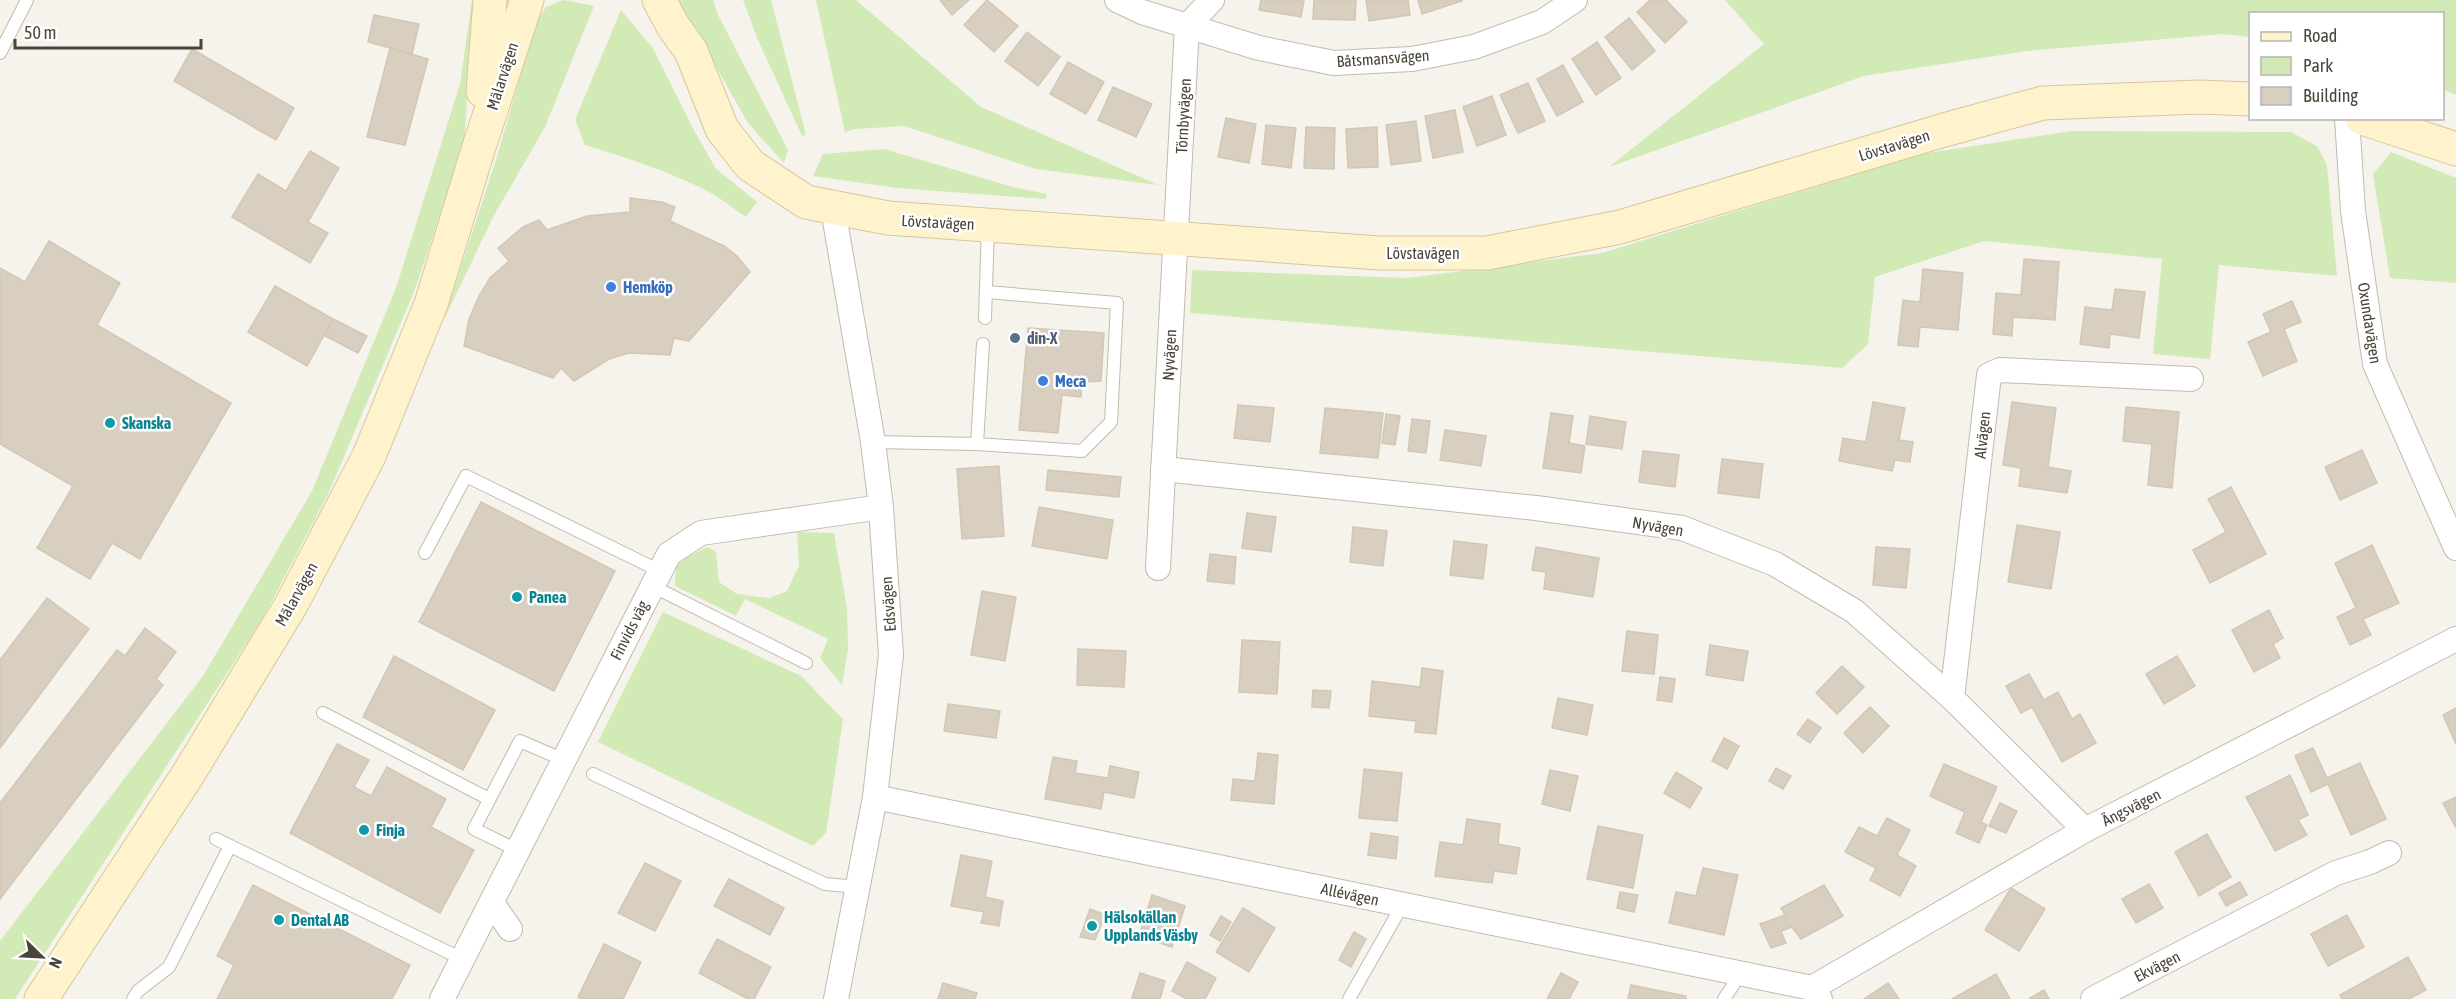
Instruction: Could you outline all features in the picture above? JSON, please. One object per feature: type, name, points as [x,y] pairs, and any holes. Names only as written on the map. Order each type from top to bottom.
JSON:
[{"type":"street","name":"Mälarvägen","points":[[477,153],[490,0]]},
{"type":"street","name":"Mälarvägen","points":[[41,999],[187,776],[285,615],[369,456],[431,304],[527,0]]},
{"type":"street","name":"Lövstavägen","points":[[642,0],[666,13],[691,51],[722,129],[750,165],[783,189],[806,202],[888,219],[1380,253],[1486,253],[1620,227],[1944,130],[2043,103],[2199,97],[2249,99]]},
{"type":"street","name":"Båtsmansvägen","points":[[1117,0],[1142,12],[1259,48],[1335,63],[1412,59],[1474,47],[1542,22],[1575,0]]},
{"type":"street","points":[[1187,26],[1212,0]]},
{"type":"street","name":"Törnbyvägen","points":[[1175,240],[1187,26]]},
{"type":"street","name":"Oxundavägen","points":[[2347,120],[2353,211],[2375,364],[2456,548]]},
{"type":"street","points":[[2368,120],[2456,148]]},
{"type":"street","name":"Edsvägen","points":[[833,209],[873,442],[881,507],[891,655],[875,797],[837,999]]},
{"type":"street","name":"Nyvägen","points":[[1158,568],[1175,240]]},
{"type":"street","name":"Alvägen","points":[[1952,698],[1989,375],[2000,370],[2191,379]]},
{"type":"street","name":"Nyvägen","points":[[1163,470],[1536,508],[1682,528],[1775,564],[1854,611],[1952,698],[2085,830]]},
{"type":"street","name":"Finvids väg","points":[[442,999],[669,554],[701,533],[881,507]]},
{"type":"street","name":"Ängsvägen","points":[[1816,993],[2085,830],[2456,639]]},
{"type":"street","name":"Allévägen","points":[[875,797],[1741,973],[1816,993]]},
{"type":"street","name":"Ekvägen","points":[[2093,999],[2336,873],[2389,853]]},
{"type":"street","points":[[492,903],[510,929]]},
{"type":"lane","points":[[0,53],[27,0]]},
{"type":"lane","points":[[985,318],[988,225]]},
{"type":"lane","points":[[873,442],[977,444],[1082,451],[1110,422],[1117,303],[987,292]]},
{"type":"lane","points":[[977,444],[983,344]]},
{"type":"lane","points":[[425,553],[466,476],[656,578],[806,663]]},
{"type":"lane","points":[[322,713],[489,799]]},
{"type":"lane","points":[[519,851],[474,829],[520,741],[564,760]]},
{"type":"lane","points":[[593,774],[825,884],[859,887]]},
{"type":"lane","points":[[216,839],[462,959]]},
{"type":"lane","points":[[133,999],[138,991],[169,967],[230,846]]},
{"type":"lane","points":[[1349,999],[1403,904]]},
{"type":"lane","points":[[1724,999],[1741,973]]},
{"type":"green space","points":[[472,0],[474,0],[464,143],[414,292],[328,494],[263,618],[15,999],[0,999],[0,941],[203,676],[312,491],[396,288],[460,84]]},
{"type":"green space","points":[[564,0],[594,6],[545,127],[493,217],[443,322],[495,163],[536,23],[546,7]]},
{"type":"green space","points":[[678,0],[713,0],[717,13],[788,150],[784,163],[748,123]]},
{"type":"green space","points":[[743,0],[771,0],[806,135],[802,136],[758,40]]},
{"type":"green space","points":[[816,0],[856,0],[981,107],[1158,185],[1036,169],[904,126],[856,129],[845,132]]},
{"type":"green space","points":[[1725,0],[2456,0],[2456,95],[2444,90],[2444,12],[2249,12],[2249,37],[2223,34],[2027,51],[1864,76],[1609,167],[1764,44]]},
{"type":"green space","points":[[621,10],[652,47],[716,169],[757,202],[746,217],[717,197],[677,177],[585,145],[575,120]]},
{"type":"green space","points":[[2072,131],[2291,132],[2317,146],[2327,165],[2337,276],[2219,265],[2210,359],[2153,354],[2162,259],[1984,241],[1875,277],[1868,344],[1842,368],[1190,313],[1192,270],[1408,278],[1602,253],[1921,154]]},
{"type":"green space","points":[[884,149],[1013,187],[1047,194],[1045,199],[897,188],[813,176],[823,154]]},
{"type":"green space","points":[[2391,152],[2456,178],[2456,283],[2390,278],[2373,174]]},
{"type":"green space","points":[[797,532],[834,533],[847,609],[848,649],[842,685],[820,658],[828,639],[745,599],[736,616],[675,586],[676,567],[686,558],[707,547],[716,552],[719,582],[737,594],[769,598],[787,591],[799,565]]},
{"type":"green space","points":[[663,612],[801,676],[843,719],[826,833],[813,846],[598,742]]},
{"type":"building","points":[[940,0],[969,0],[952,15]]},
{"type":"building","points":[[987,0],[1018,26],[994,52],[964,25]]},
{"type":"building","points":[[1261,0],[1304,0],[1301,17],[1259,10]]},
{"type":"building","points":[[1314,0],[1356,0],[1355,20],[1313,19]]},
{"type":"building","points":[[1366,0],[1408,0],[1410,15],[1369,21]]},
{"type":"building","points":[[1418,0],[1461,0],[1462,1],[1422,14]]},
{"type":"building","points":[[1650,0],[1666,0],[1687,22],[1665,43],[1637,12]]},
{"type":"building","points":[[374,15],[419,24],[412,54],[368,42]]},
{"type":"building","points":[[1629,18],[1655,51],[1632,70],[1605,37]]},
{"type":"building","points":[[1027,32],[1060,57],[1038,86],[1005,61]]},
{"type":"building","points":[[1597,42],[1621,78],[1596,95],[1572,59]]},
{"type":"building","points":[[390,48],[428,59],[405,145],[367,137]]},
{"type":"building","points":[[192,49],[294,108],[276,140],[174,81]]},
{"type":"building","points":[[1068,62],[1104,82],[1086,114],[1050,94]]},
{"type":"building","points":[[1563,65],[1583,102],[1557,116],[1537,79]]},
{"type":"building","points":[[1528,83],[1545,121],[1518,133],[1500,95]]},
{"type":"building","points":[[1113,87],[1152,104],[1136,137],[1098,120]]},
{"type":"building","points":[[1492,96],[1506,135],[1477,146],[1463,107]]},
{"type":"building","points":[[1455,110],[1463,152],[1433,158],[1425,116]]},
{"type":"building","points":[[1226,118],[1256,124],[1249,163],[1218,157]]},
{"type":"building","points":[[1416,121],[1421,161],[1391,165],[1386,125]]},
{"type":"building","points":[[1266,125],[1296,128],[1291,168],[1262,164]]},
{"type":"building","points":[[1306,127],[1335,128],[1334,169],[1304,168]]},
{"type":"building","points":[[1377,127],[1378,167],[1348,168],[1346,129]]},
{"type":"building","points":[[310,151],[339,168],[308,222],[328,233],[310,263],[232,217],[258,174],[286,191]]},
{"type":"building","name":"Hemköp","points":[[630,198],[662,202],[675,207],[670,221],[724,246],[737,256],[750,272],[689,341],[674,338],[670,355],[629,353],[609,359],[574,381],[561,368],[553,378],[464,346],[469,319],[479,296],[490,278],[509,261],[498,248],[523,227],[539,220],[547,230],[587,216],[630,212]]},
{"type":"building","name":"Skanska","points":[[49,241],[120,283],[97,325],[231,403],[140,559],[112,543],[90,579],[37,548],[73,486],[0,444],[0,268],[25,282]]},
{"type":"building","points":[[2024,259],[2059,262],[2055,320],[2013,317],[2012,336],[1993,334],[1996,293],[2021,295]]},
{"type":"building","points":[[1923,269],[1963,273],[1958,330],[1920,327],[1918,347],[1898,345],[1903,300],[1920,302]]},
{"type":"building","points":[[275,286],[333,319],[307,366],[248,332]]},
{"type":"building","points":[[2115,289],[2145,292],[2139,338],[2110,334],[2109,348],[2080,344],[2085,307],[2112,310]]},
{"type":"building","points":[[2292,301],[2301,322],[2284,329],[2297,361],[2263,376],[2248,342],[2271,332],[2263,314]]},
{"type":"building","points":[[333,319],[367,336],[358,353],[325,336]]},
{"type":"building","points":[[1028,328],[1104,333],[1101,381],[1082,382],[1081,397],[1062,395],[1058,433],[1019,430]]},
{"type":"building","points":[[1873,402],[1905,408],[1899,440],[1913,442],[1910,462],[1895,460],[1892,471],[1839,461],[1843,438],[1866,442]]},
{"type":"building","points":[[2012,402],[2056,408],[2048,467],[2071,471],[2067,493],[2019,486],[2021,468],[2003,465]]},
{"type":"building","points":[[1238,405],[1274,408],[1270,442],[1234,438]]},
{"type":"building","points":[[2126,407],[2179,412],[2172,488],[2148,485],[2152,444],[2123,441]]},
{"type":"building","points":[[1325,408],[1383,413],[1378,458],[1320,453]]},
{"type":"building","points":[[1551,413],[1573,416],[1569,443],[1585,446],[1581,473],[1543,468]]},
{"type":"building","points":[[1386,414],[1400,416],[1395,445],[1382,443]]},
{"type":"building","points":[[1590,416],[1626,422],[1622,449],[1586,444]]},
{"type":"building","points":[[1412,419],[1430,421],[1426,453],[1408,451]]},
{"type":"building","points":[[1445,430],[1486,436],[1481,466],[1440,460]]},
{"type":"building","points":[[2362,450],[2377,483],[2340,500],[2325,467]]},
{"type":"building","points":[[1643,451],[1679,455],[1675,487],[1639,482]]},
{"type":"building","points":[[1722,459],[1763,464],[1759,498],[1718,493]]},
{"type":"building","points":[[999,466],[1004,536],[962,539],[957,469]]},
{"type":"building","points":[[1048,470],[1121,477],[1119,497],[1046,490]]},
{"type":"building","points":[[2231,487],[2266,554],[2210,583],[2193,550],[2226,532],[2208,499]]},
{"type":"building","name":"Panea","points":[[481,502],[615,571],[554,691],[419,622]]},
{"type":"building","points":[[1039,507],[1113,520],[1107,559],[1032,546]]},
{"type":"building","points":[[1247,513],[1276,517],[1271,552],[1242,548]]},
{"type":"building","points":[[2017,525],[2060,532],[2051,589],[2008,582]]},
{"type":"building","points":[[1353,527],[1387,531],[1383,566],[1350,562]]},
{"type":"building","points":[[1454,541],[1487,545],[1483,579],[1450,575]]},
{"type":"building","points":[[2372,545],[2399,603],[2363,619],[2371,635],[2350,645],[2337,617],[2356,608],[2335,563]]},
{"type":"building","points":[[1536,547],[1599,558],[1593,597],[1544,589],[1546,572],[1532,570]]},
{"type":"building","points":[[1876,547],[1910,549],[1906,588],[1873,585]]},
{"type":"building","points":[[1210,554],[1236,557],[1234,584],[1207,581]]},
{"type":"building","points":[[982,591],[1016,597],[1005,661],[971,655]]},
{"type":"building","points":[[47,598],[89,629],[0,748],[0,660]]},
{"type":"building","points":[[2269,610],[2283,638],[2273,644],[2280,658],[2254,672],[2232,630]]},
{"type":"building","points":[[145,628],[176,652],[156,679],[163,685],[0,899],[0,803],[117,650],[125,656]]},
{"type":"building","points":[[1627,631],[1658,635],[1654,674],[1622,671]]},
{"type":"building","points":[[1242,640],[1280,642],[1277,694],[1239,692]]},
{"type":"building","points":[[1710,645],[1748,651],[1743,681],[1706,675]]},
{"type":"building","points":[[1078,649],[1126,651],[1124,687],[1077,685]]},
{"type":"building","points":[[394,656],[495,710],[463,770],[363,717]]},
{"type":"building","points":[[2177,656],[2195,686],[2164,704],[2146,674]]},
{"type":"building","points":[[1842,666],[1864,687],[1837,714],[1816,693]]},
{"type":"building","points":[[1422,668],[1443,671],[1436,734],[1415,732],[1416,721],[1369,716],[1372,681],[1420,687]]},
{"type":"building","points":[[2029,674],[2044,700],[2058,692],[2072,719],[2080,714],[2096,743],[2062,762],[2032,707],[2021,713],[2006,686]]},
{"type":"building","points":[[1660,677],[1675,679],[1672,702],[1657,700]]},
{"type":"building","points":[[1313,690],[1331,691],[1329,708],[1312,707]]},
{"type":"building","points":[[1558,698],[1593,705],[1587,735],[1552,728]]},
{"type":"building","points":[[948,704],[1000,711],[996,738],[944,731]]},
{"type":"building","points":[[1870,707],[1889,726],[1863,753],[1844,733]]},
{"type":"building","points":[[2456,708],[2456,744],[2443,715]]},
{"type":"building","points":[[1808,719],[1821,728],[1810,743],[1797,734]]},
{"type":"building","points":[[1724,738],[1739,746],[1727,769],[1712,761]]},
{"type":"building","name":"Finja","points":[[337,744],[369,760],[354,787],[371,796],[387,767],[446,799],[431,827],[474,850],[440,913],[290,833]]},
{"type":"building","points":[[2313,748],[2327,778],[2360,763],[2386,819],[2351,835],[2328,784],[2311,792],[2295,756]]},
{"type":"building","points":[[1258,753],[1278,755],[1274,804],[1231,800],[1233,779],[1255,781]]},
{"type":"building","points":[[1053,757],[1077,761],[1075,773],[1108,778],[1110,766],[1139,772],[1134,798],[1104,792],[1101,809],[1045,799]]},
{"type":"building","points":[[1944,764],[1997,787],[1981,822],[1987,825],[1979,843],[1956,833],[1965,812],[1930,796]]},
{"type":"building","points":[[1776,768],[1791,776],[1783,789],[1769,781]]},
{"type":"building","points":[[1364,769],[1402,773],[1397,821],[1359,818]]},
{"type":"building","points":[[1550,770],[1578,776],[1570,811],[1542,804]]},
{"type":"building","points":[[1676,772],[1702,788],[1690,808],[1664,793]]},
{"type":"building","points":[[2290,775],[2308,815],[2298,820],[2307,835],[2275,851],[2246,797]]},
{"type":"building","points":[[2456,797],[2456,828],[2443,803]]},
{"type":"building","points":[[2000,803],[2017,811],[2006,833],[1989,826]]},
{"type":"building","points":[[1887,818],[1910,830],[1897,855],[1916,866],[1900,896],[1870,880],[1876,868],[1845,852],[1859,827],[1877,836]]},
{"type":"building","points":[[1467,819],[1500,824],[1498,844],[1520,848],[1516,874],[1494,871],[1492,883],[1435,876],[1440,842],[1463,845]]},
{"type":"building","points":[[1598,826],[1643,835],[1633,888],[1587,879]]},
{"type":"building","points":[[1371,833],[1398,837],[1396,859],[1368,855]]},
{"type":"building","points":[[2207,834],[2231,877],[2199,896],[2175,852]]},
{"type":"building","points":[[961,855],[992,861],[985,897],[1003,901],[999,926],[981,923],[984,912],[951,906]]},
{"type":"building","points":[[645,863],[681,881],[655,931],[618,913]]},
{"type":"building","points":[[1703,868],[1738,875],[1724,935],[1669,923],[1676,892],[1696,896]]},
{"type":"building","points":[[729,879],[784,908],[770,935],[714,906]]},
{"type":"building","points":[[2240,882],[2247,895],[2226,906],[2219,893]]},
{"type":"building","points":[[2149,884],[2163,908],[2136,923],[2122,899]]},
{"type":"building","name":"Dental AB","points":[[253,885],[410,965],[392,999],[217,999],[234,965],[217,956]]},
{"type":"building","points":[[1824,885],[1843,916],[1801,939],[1792,927],[1781,931],[1786,943],[1771,948],[1760,924],[1785,915],[1781,908]]},
{"type":"building","points":[[2011,888],[2045,909],[2019,951],[1985,930]]},
{"type":"building","points":[[1620,892],[1638,895],[1634,912],[1617,908]]},
{"type":"building","points":[[1152,895],[1185,906],[1172,947],[1139,936]]},
{"type":"building","points":[[1243,908],[1275,928],[1249,972],[1216,952]]},
{"type":"building","name":"Hälsokällan Upplands Väsby","points":[[1090,909],[1105,915],[1095,940],[1080,937]]},
{"type":"building","points":[[2347,915],[2364,947],[2328,966],[2311,934]]},
{"type":"building","points":[[1221,916],[1231,922],[1220,941],[1210,935]]},
{"type":"building","points":[[1354,932],[1366,939],[1351,967],[1339,960]]},
{"type":"building","points":[[717,939],[771,967],[754,999],[748,999],[699,973]]},
{"type":"building","points":[[604,944],[641,962],[623,999],[581,999],[578,997]]},
{"type":"building","points":[[2408,957],[2426,990],[2409,999],[2342,999],[2340,995]]},
{"type":"building","points":[[1187,962],[1216,978],[1205,999],[1187,999],[1172,991]]},
{"type":"building","points":[[1140,973],[1165,981],[1160,999],[1132,998]]},
{"type":"building","points":[[1561,973],[1578,982],[1569,999],[1547,999]]},
{"type":"building","points":[[1996,974],[2010,999],[1952,999]]},
{"type":"building","points":[[943,983],[977,993],[975,999],[938,999]]},
{"type":"building","points":[[1888,983],[1899,999],[1864,999]]},
{"type":"building","points":[[1631,985],[1686,996],[1686,999],[1628,999]]},
{"type":"building","points":[[2044,990],[2049,999],[2030,999],[2030,998]]},
{"type":"place","name":"Hemköp","points":[[611,287]]},
{"type":"place","name":"din-X","points":[[1015,338]]},
{"type":"place","name":"Meca","points":[[1043,381]]},
{"type":"place","name":"Skanska","points":[[110,423]]},
{"type":"place","name":"Panea","points":[[517,597]]},
{"type":"place","name":"Finja","points":[[364,830]]},
{"type":"place","name":"Dental AB","points":[[279,920]]},
{"type":"place","name":"Hälsokällan Upplands Väsby","points":[[1092,926]]}]
